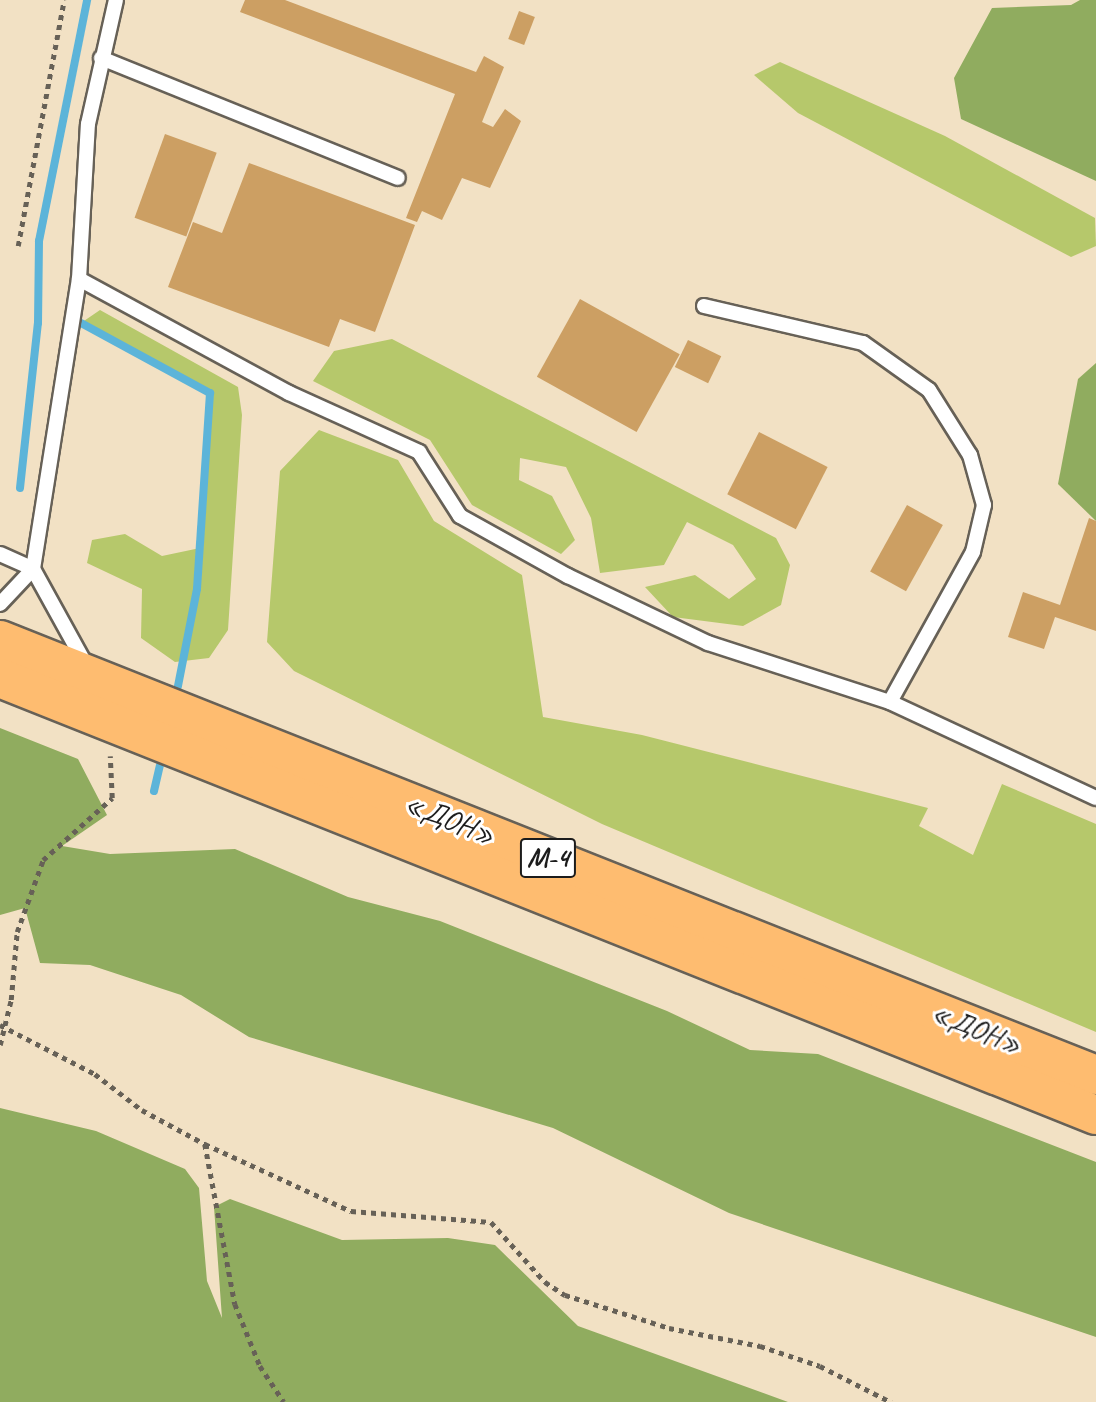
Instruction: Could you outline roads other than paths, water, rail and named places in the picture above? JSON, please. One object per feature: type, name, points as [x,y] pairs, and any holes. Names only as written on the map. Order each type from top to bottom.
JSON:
[{"type":"highway","name":"«ДОН»","points":[[0,640],[92,695],[1096,1115]]},
{"type":"highway","name":"М-4","points":[[0,678],[92,695]]},
{"type":"highway","name":"«ДОН»","points":[[92,695],[1096,1075]]},
{"type":"lane","points":[[92,695],[33,569],[79,279],[88,124],[116,0]]},
{"type":"lane","points":[[101,58],[398,178]]},
{"type":"lane","points":[[79,279],[289,393],[419,452],[460,516],[568,576],[708,643],[890,702],[1096,797]]},
{"type":"lane","points":[[704,306],[863,343],[929,390],[970,455],[984,505],[973,552],[890,702]]},
{"type":"lane","points":[[0,554],[33,569]]},
{"type":"lane","points":[[0,604],[33,569]]},
{"type":"waterway","points":[[20,488],[38,323],[39,241],[87,0]]},
{"type":"waterway","points":[[81,323],[210,393],[197,589],[178,686]]},
{"type":"waterway","points":[[154,791],[160,766]]}]
